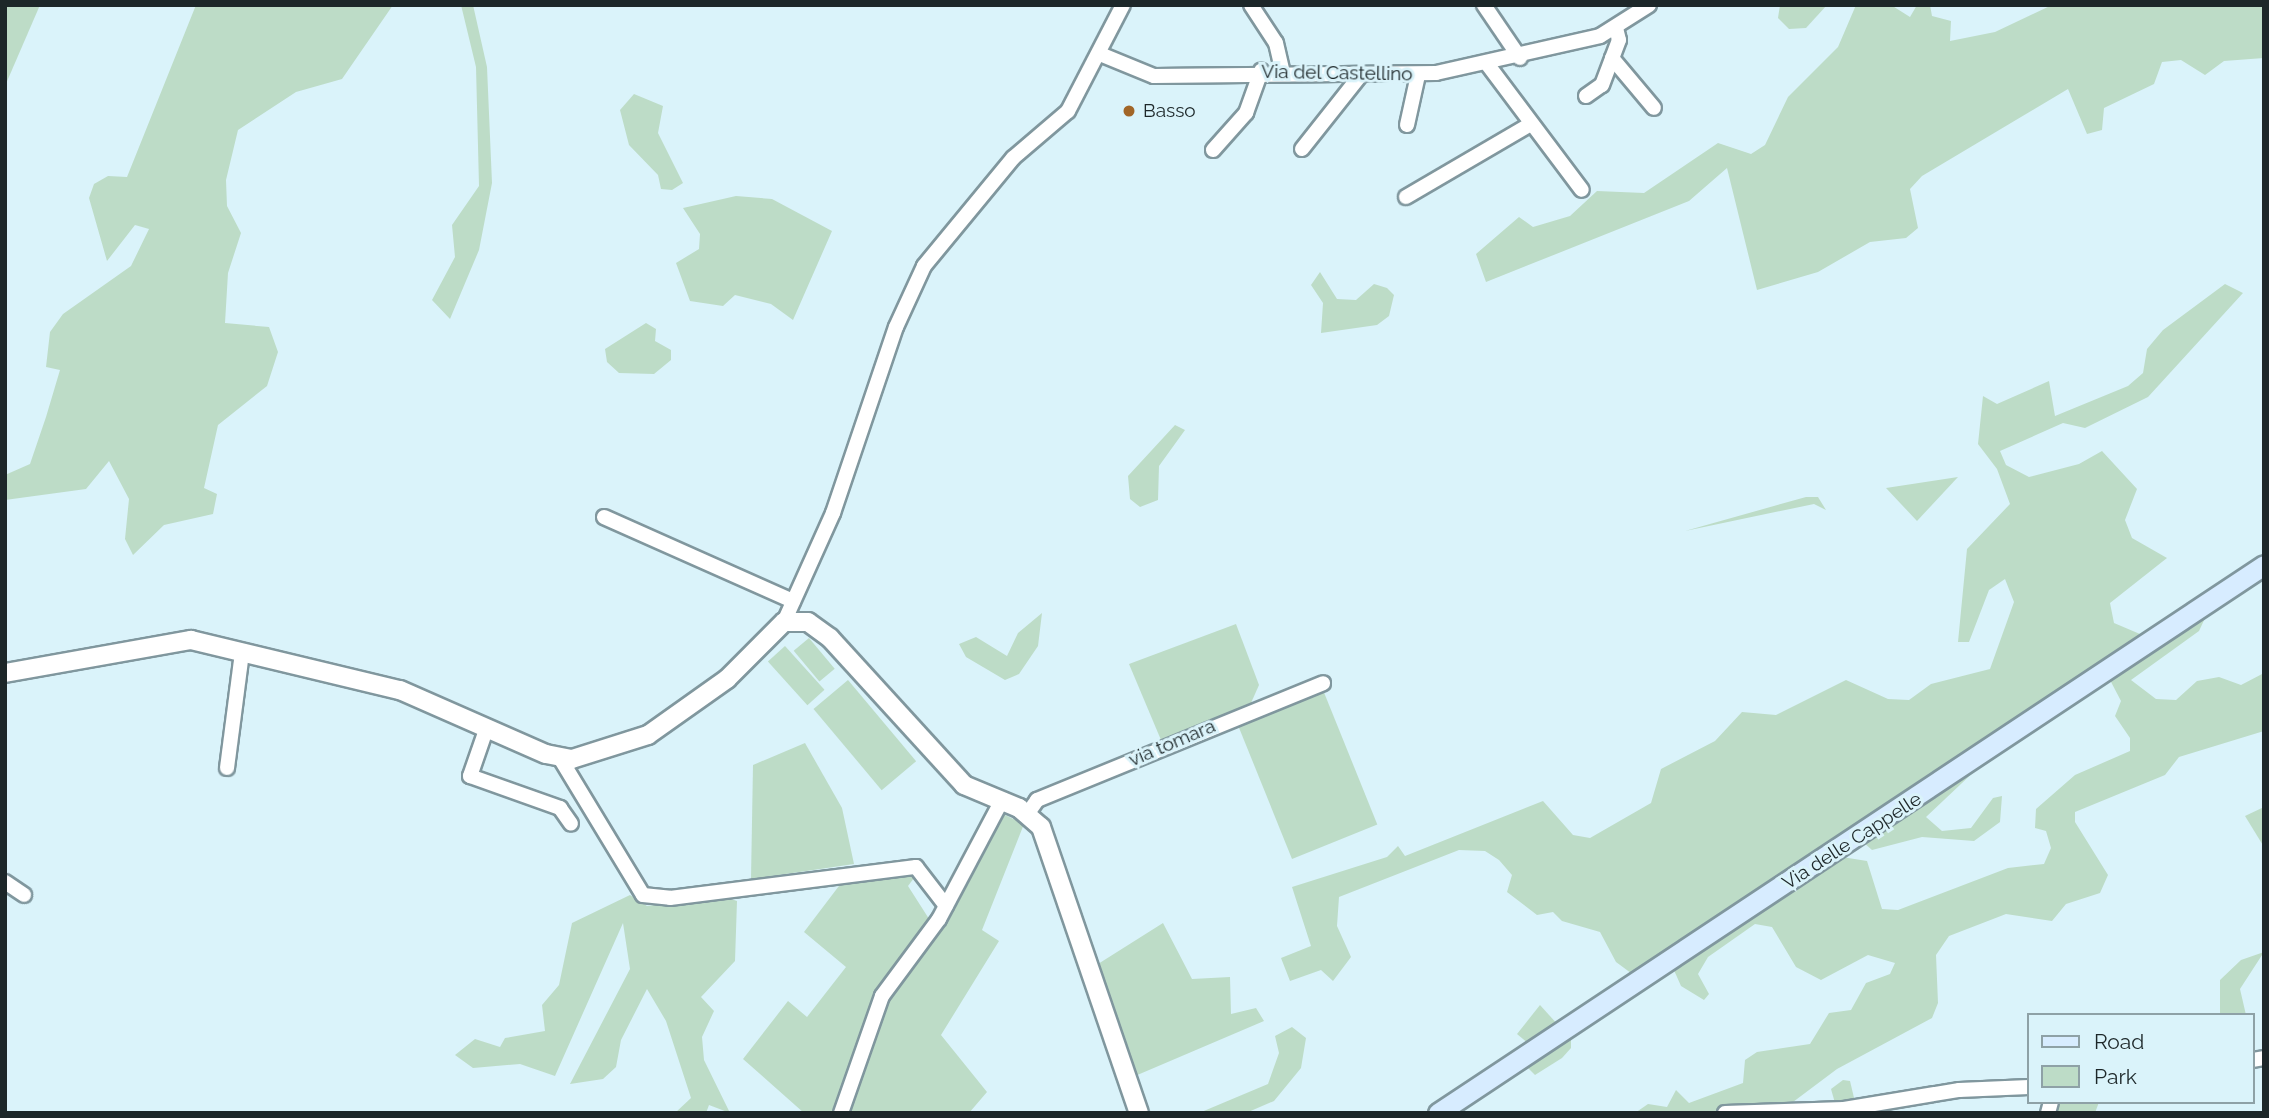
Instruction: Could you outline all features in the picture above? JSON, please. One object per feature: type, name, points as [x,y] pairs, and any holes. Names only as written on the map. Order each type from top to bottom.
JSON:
[{"type":"main road","name":"Via delle Cappelle","points":[[1438,1113],[2264,565]]},
{"type":"street","points":[[7,671],[85,663],[179,640],[242,652],[400,690],[560,758],[602,754],[648,735],[727,679],[784,622],[833,513],[896,327],[924,266],[1013,158],[1068,111],[1099,57],[1123,5]]},
{"type":"street","points":[[1251,5],[1276,44],[1282,70]]},
{"type":"street","points":[[1484,5],[1520,58]]},
{"type":"street","name":"Via del Castellino","points":[[1099,57],[1154,76],[1282,70],[1359,77],[1418,75],[1520,58],[1616,28],[1641,8]]},
{"type":"street","points":[[1586,96],[1602,85],[1612,58],[1616,28]]},
{"type":"street","points":[[1612,58],[1654,108]]},
{"type":"street","points":[[1488,65],[1529,125],[1582,190]]},
{"type":"street","points":[[1213,150],[1246,113],[1261,71]]},
{"type":"street","points":[[1407,125],[1418,75]]},
{"type":"street","points":[[1302,149],[1359,77]]},
{"type":"street","points":[[1406,197],[1529,125]]},
{"type":"street","points":[[604,517],[793,601]]},
{"type":"street","points":[[784,622],[820,629],[964,785],[1028,813],[1049,845],[1139,1113]]},
{"type":"street","points":[[228,768],[242,652]]},
{"type":"street","name":"via tomara","points":[[1028,813],[1037,800],[1324,683]]},
{"type":"street","points":[[486,727],[470,776],[560,808],[571,824]]},
{"type":"street","points":[[560,758],[643,895],[670,898],[916,867],[946,906]]},
{"type":"street","points":[[841,1113],[882,996],[946,906],[1001,802]]},
{"type":"street","points":[[5,882],[24,895]]},
{"type":"street","points":[[1725,1113],[1844,1109],[1959,1090],[2028,1087]]},
{"type":"green space","points":[[5,5],[40,5],[5,86]]},
{"type":"green space","points":[[196,5],[393,5],[342,79],[296,92],[238,130],[226,180],[227,206],[241,233],[228,273],[225,323],[269,327],[278,352],[267,386],[218,425],[204,488],[217,494],[213,514],[164,525],[133,555],[125,539],[129,499],[109,461],[86,489],[5,500],[5,475],[30,464],[46,417],[60,370],[46,367],[50,332],[63,314],[131,266],[149,229],[135,225],[107,261],[89,198],[94,184],[108,176],[127,177]]},
{"type":"green space","points":[[461,5],[473,5],[487,67],[492,183],[479,250],[450,319],[432,300],[455,257],[452,225],[479,186],[476,67]]},
{"type":"green space","points":[[1780,5],[1827,5],[1806,28],[1789,29],[1778,18]]},
{"type":"green space","points":[[1856,5],[1891,5],[1910,17],[1917,5],[1930,5],[1932,16],[1951,21],[1950,41],[1995,32],[2052,5],[2264,5],[2264,58],[2224,61],[2205,75],[2181,60],[2162,62],[2154,84],[2104,108],[2102,130],[2087,134],[2068,89],[1922,176],[1910,189],[1918,228],[1906,238],[1870,242],[1818,272],[1757,290],[1727,168],[1689,201],[1486,282],[1476,254],[1519,217],[1533,227],[1570,216],[1597,191],[1644,193],[1718,143],[1751,154],[1765,145],[1788,97],[1838,47]]},
{"type":"green space","points":[[634,94],[663,106],[658,133],[683,183],[672,190],[661,189],[658,175],[629,145],[620,110]]},
{"type":"green space","points":[[736,196],[772,199],[832,231],[793,320],[771,304],[735,295],[723,306],[690,301],[676,263],[699,249],[700,234],[683,208]]},
{"type":"green space","points":[[1320,272],[1337,299],[1356,300],[1374,284],[1387,288],[1394,295],[1389,316],[1377,325],[1321,333],[1323,303],[1311,285]]},
{"type":"green space","points":[[2225,284],[2243,293],[2148,397],[2085,428],[2063,423],[2000,451],[2006,465],[2029,477],[2079,464],[2102,451],[2137,489],[2125,520],[2132,538],[2167,558],[2110,603],[2114,623],[2147,637],[1635,976],[1616,962],[1600,932],[1562,921],[1553,912],[1537,915],[1507,892],[1512,875],[1499,860],[1485,851],[1459,850],[1339,897],[1337,926],[1351,957],[1333,981],[1321,970],[1290,981],[1281,958],[1311,946],[1292,887],[1387,857],[1398,846],[1405,856],[1543,801],[1573,835],[1590,838],[1651,803],[1661,769],[1715,741],[1742,712],[1776,715],[1846,680],[1888,699],[1909,700],[1931,684],[1990,669],[2014,602],[2005,579],[1989,590],[1969,642],[1958,642],[1967,549],[2010,504],[1997,469],[1978,444],[1983,396],[1997,404],[2049,381],[2055,416],[2128,386],[2143,373],[2147,349],[2163,330]]},
{"type":"green space","points":[[646,323],[656,329],[655,341],[671,350],[671,360],[654,374],[619,373],[607,362],[605,349]]},
{"type":"green space","points":[[1175,425],[1185,430],[1159,466],[1158,500],[1140,507],[1130,499],[1128,476]]},
{"type":"green space","points":[[1958,477],[1917,521],[1886,488]]},
{"type":"green space","points":[[1806,497],[1818,497],[1826,510],[1814,504],[1685,531]]},
{"type":"green space","points":[[1042,613],[1038,646],[1019,674],[1005,680],[966,657],[959,644],[976,637],[1007,656],[1018,633]]},
{"type":"green space","points":[[2206,616],[2199,631],[2131,680],[2156,699],[2176,700],[2197,681],[2219,677],[2241,685],[2264,673],[2264,731],[2179,757],[2165,775],[2075,812],[2075,822],[2108,875],[2100,893],[2066,904],[2052,921],[2006,914],[1949,936],[1936,955],[1938,1003],[1932,1018],[1837,1069],[1793,1102],[1707,1113],[1635,1113],[1648,1104],[1667,1107],[1676,1090],[1689,1103],[1743,1083],[1745,1060],[1757,1052],[1810,1044],[1829,1013],[1851,1010],[1866,983],[1890,974],[1895,963],[1868,955],[1821,980],[1796,967],[1772,927],[1755,924],[1708,957],[1698,974],[1709,994],[1704,1000],[1681,986],[1673,968],[1842,857],[1867,861],[1882,909],[1898,910],[2008,868],[2044,864],[2051,848],[2046,831],[2035,828],[2036,809],[2075,775],[2130,751],[2130,738],[2115,716],[2121,701],[2110,680]]},
{"type":"green space","points":[[1236,624],[1259,685],[1251,703],[1161,740],[1129,664]]},
{"type":"green space","points":[[809,638],[835,669],[819,681],[794,651]]},
{"type":"green space","points":[[785,646],[824,690],[807,705],[768,661]]},
{"type":"green space","points":[[848,680],[916,761],[882,790],[814,709]]},
{"type":"green space","points":[[1323,690],[1377,824],[1292,859],[1238,724]]},
{"type":"green space","points":[[805,743],[842,808],[854,864],[751,879],[753,765]]},
{"type":"green space","points":[[1980,766],[1926,817],[1942,831],[1971,828],[1993,798],[2002,796],[2000,822],[1974,841],[1922,837],[1872,850],[1863,842]]},
{"type":"green space","points":[[2264,807],[2264,847],[2245,816]]},
{"type":"green space","points":[[1003,814],[1024,824],[982,930],[999,941],[941,1035],[987,1092],[969,1113],[846,1113],[880,1011]]},
{"type":"green space","points":[[904,875],[914,878],[908,886],[931,922],[888,978],[838,1113],[804,1113],[743,1059],[788,1001],[807,1017],[846,967],[804,932],[845,878]]},
{"type":"green space","points":[[630,895],[647,906],[719,895],[737,901],[735,961],[701,997],[714,1011],[702,1037],[704,1060],[730,1113],[709,1105],[706,1113],[675,1113],[691,1098],[666,1021],[647,989],[621,1040],[616,1067],[603,1079],[570,1084],[630,969],[623,923],[555,1076],[520,1064],[473,1068],[455,1055],[475,1039],[500,1047],[505,1038],[545,1031],[542,1005],[559,985],[572,923]]},
{"type":"green space","points":[[1163,923],[1192,979],[1230,977],[1231,1014],[1256,1008],[1264,1021],[1135,1076],[1098,964]]},
{"type":"green space","points":[[2264,952],[2240,989],[2246,1013],[2220,1013],[2220,980],[2241,960]]},
{"type":"green space","points":[[1540,1005],[1559,1026],[1530,1045],[1517,1034]]},
{"type":"green space","points":[[1292,1027],[1306,1038],[1301,1068],[1274,1101],[1246,1113],[1199,1113],[1268,1084],[1279,1053],[1275,1036]]},
{"type":"green space","points":[[1571,1034],[1571,1048],[1562,1058],[1535,1075],[1525,1065]]},
{"type":"green space","points":[[1843,1080],[1850,1081],[1855,1102],[1835,1103],[1831,1089]]},
{"type":"green space","points":[[2057,1104],[2098,1104],[2095,1113],[2054,1113]]},
{"type":"place","name":"Basso","points":[[1129,111]]}]
